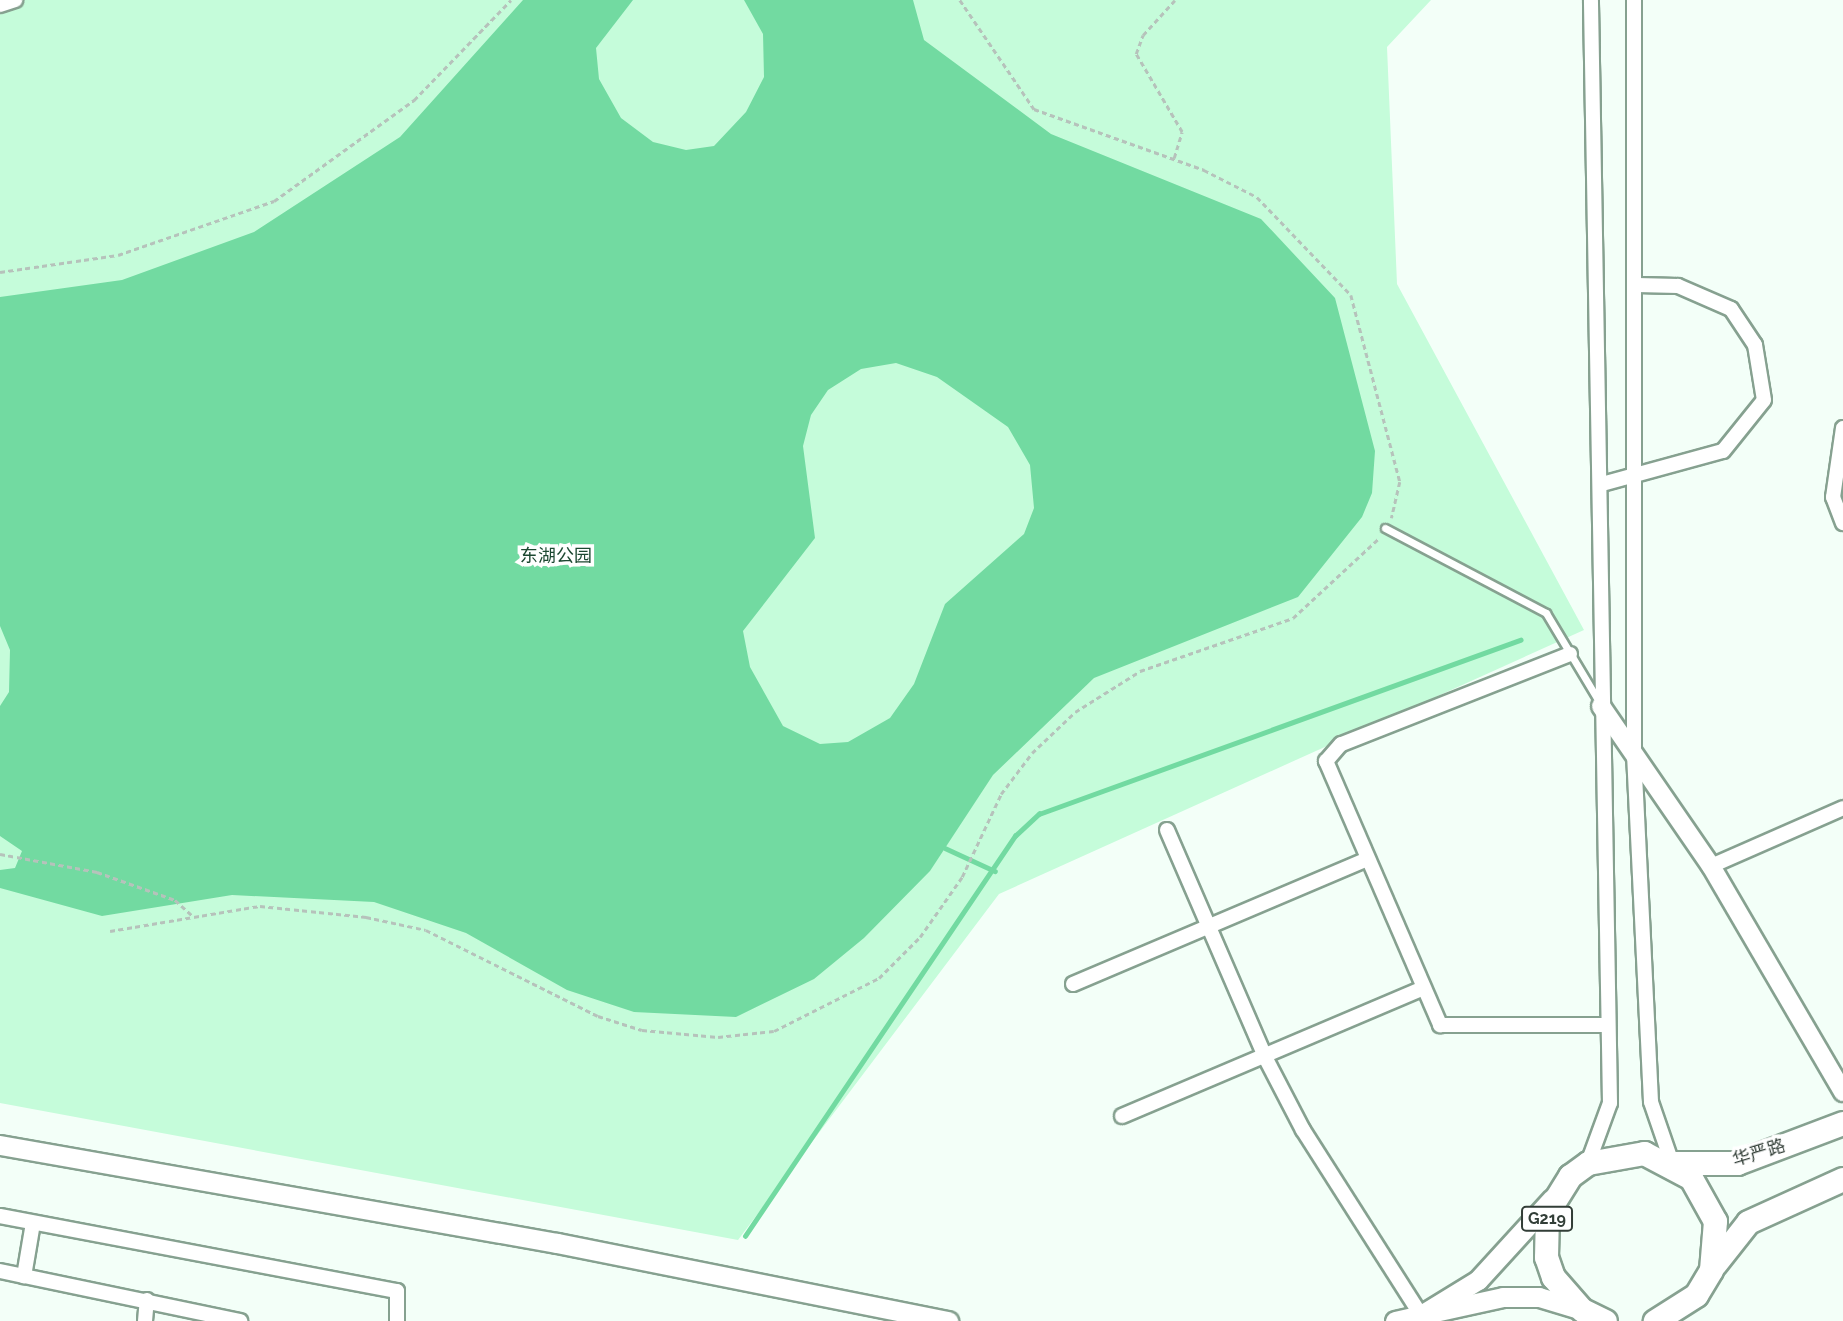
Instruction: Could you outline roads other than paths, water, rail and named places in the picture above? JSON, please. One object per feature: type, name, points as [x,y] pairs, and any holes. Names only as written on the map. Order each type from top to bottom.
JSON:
[{"type":"highway","name":"华严路","points":[[1588,1163],[1634,1153],[1672,1163],[1737,1163],[1843,1123]]},
{"type":"highway","name":"G219","points":[[1588,1163],[1556,1193],[1547,1213],[1546,1257],[1566,1296],[1585,1315],[1605,1321]]},
{"type":"highway","points":[[1672,1163],[1706,1198],[1716,1233],[1711,1270]]},
{"type":"highway","points":[[1679,1321],[1711,1270],[1748,1222],[1843,1179]]},
{"type":"highway","points":[[1656,1321],[1696,1294]]},
{"type":"main road","points":[[0,1145],[557,1243],[948,1321]]},
{"type":"main road","points":[[1422,1315],[1513,1248],[1556,1193]]},
{"type":"main road","points":[[1395,1321],[1503,1297],[1539,1297],[1585,1315]]},
{"type":"street","points":[[0,5],[15,0]]},
{"type":"street","points":[[1588,1163],[1610,1103],[1601,706],[1602,484],[1591,0]]},
{"type":"street","points":[[1634,0],[1637,285],[1634,754],[1651,1102],[1672,1163]]},
{"type":"street","points":[[1602,484],[1723,451],[1764,400],[1755,345],[1731,309],[1678,286],[1637,285]]},
{"type":"street","points":[[1843,428],[1833,497],[1843,523]]},
{"type":"street","points":[[1570,654],[1341,744],[1326,761],[1440,1026],[1608,1025]]},
{"type":"street","points":[[1601,706],[1711,866],[1843,1092]]},
{"type":"street","points":[[1711,866],[1843,808]]},
{"type":"street","points":[[1167,830],[1265,1057],[1303,1130],[1422,1315]]},
{"type":"street","points":[[1073,984],[1367,859]]},
{"type":"street","points":[[1122,1116],[1423,988]]},
{"type":"street","points":[[0,1216],[397,1291],[397,1321]]},
{"type":"street","points":[[24,1276],[33,1223]]},
{"type":"street","points":[[0,1271],[240,1321]]},
{"type":"street","points":[[145,1321],[147,1300]]},
{"type":"lane","points":[[1385,528],[1546,613],[1601,706]]},
{"type":"waterway","points":[[745,1236],[1015,836],[1039,814],[1520,640]]},
{"type":"waterway","points":[[945,848],[995,871]]},
{"type":"park label","name":"东湖公园","points":[[556,556]]}]
